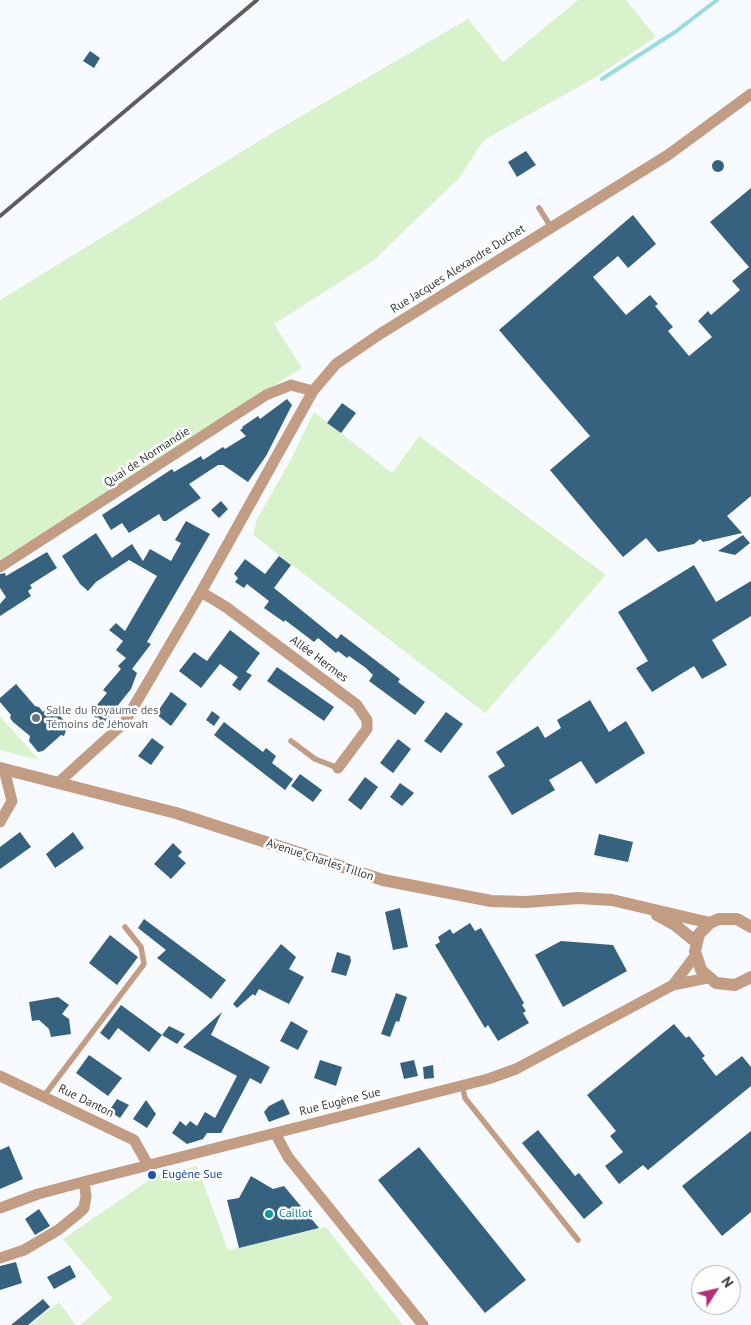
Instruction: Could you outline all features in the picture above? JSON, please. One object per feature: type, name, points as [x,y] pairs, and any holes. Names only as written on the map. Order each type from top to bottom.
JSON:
[{"type":"street","name":"Rue Jacques Alexandre Duchet","points":[[59,782],[124,723],[201,592],[313,390],[336,364],[354,350],[668,155],[751,94]]},
{"type":"street","name":"Quai de Normandie","points":[[0,567],[269,394],[291,385],[313,390]]},
{"type":"street","name":"Allée Hermes","points":[[201,592],[226,607],[357,705],[367,720],[367,729],[338,768]]},
{"type":"street","name":"Avenue Charles Tillon","points":[[2,769],[176,813],[353,872],[391,882],[491,901],[578,898],[612,900],[710,923]]},
{"type":"street","points":[[0,822],[12,800],[2,769]]},
{"type":"street","name":"Avenue Charles Tillon","points":[[646,909],[675,925],[696,942]]},
{"type":"street","points":[[749,981],[725,985],[707,978],[700,970],[695,956],[696,942],[704,928],[710,923],[727,918],[737,919],[751,926]]},
{"type":"street","name":"Rue Eugène Sue","points":[[673,985],[695,956]]},
{"type":"street","name":"Rue Eugène Sue","points":[[0,1208],[38,1194],[462,1085],[516,1069],[673,985],[707,978]]},
{"type":"street","name":"Rue Danton","points":[[0,1076],[134,1140],[148,1165]]},
{"type":"street","points":[[274,1133],[288,1157],[423,1325]]},
{"type":"street","points":[[0,1258],[24,1250],[58,1230],[78,1214],[84,1208],[86,1196],[84,1182]]},
{"type":"lane","points":[[539,208],[551,227]]},
{"type":"lane","points":[[291,741],[315,759],[338,768]]},
{"type":"lane","points":[[44,1096],[144,964],[141,947],[125,927]]},
{"type":"lane","points":[[462,1085],[465,1098],[578,1240]]},
{"type":"green space","points":[[578,0],[626,0],[656,37],[596,77],[484,140],[459,178],[373,261],[274,324],[302,368],[0,560],[0,300],[272,133],[468,19],[503,62]]},
{"type":"green space","points":[[314,412],[392,473],[419,436],[606,575],[485,713],[253,535],[257,519],[291,459]]},
{"type":"green space","points":[[0,716],[39,760],[0,750]]},
{"type":"green space","points":[[197,1166],[228,1250],[326,1227],[403,1325],[80,1325],[112,1298],[63,1239],[155,1176]]},
{"type":"green space","points":[[59,1302],[76,1325],[30,1325]]},
{"type":"building","points":[[90,51],[100,58],[94,68],[83,61]]},
{"type":"building","points":[[526,151],[536,165],[517,177],[508,162]]},
{"type":"building","points":[[718,160],[724,166],[718,172],[712,166]]},
{"type":"building","points":[[751,188],[751,496],[727,516],[742,533],[703,542],[700,539],[694,544],[658,552],[646,538],[623,557],[550,470],[590,436],[499,330],[633,215],[656,244],[628,268],[618,256],[593,277],[626,315],[650,295],[658,304],[655,306],[673,327],[668,331],[689,356],[712,337],[698,321],[708,311],[711,315],[740,290],[732,281],[749,267],[710,222]]},
{"type":"building","points":[[287,399],[292,405],[266,456],[248,482],[223,465],[218,465],[189,484],[201,498],[166,521],[163,521],[159,514],[129,533],[122,523],[111,530],[102,515],[172,469],[174,472],[201,456],[203,460],[223,447],[225,449],[246,436],[240,430],[242,427],[258,416],[260,419]]},
{"type":"building","points":[[342,403],[356,413],[341,433],[327,423]]},
{"type":"building","points":[[221,501],[228,509],[219,518],[211,510]]},
{"type":"building","points":[[186,521],[210,534],[147,642],[151,644],[132,669],[137,673],[131,689],[103,724],[90,713],[107,693],[103,690],[121,669],[118,666],[126,658],[116,650],[123,641],[109,630],[116,623],[125,631],[157,576],[129,560],[96,582],[88,591],[80,584],[62,556],[96,533],[112,558],[132,544],[143,561],[150,549],[171,561],[181,543],[175,540]]},
{"type":"building","points":[[743,535],[750,543],[735,555],[718,551]]},
{"type":"building","points":[[47,552],[57,568],[30,585],[32,588],[28,591],[31,596],[0,616],[0,604],[6,597],[0,588],[0,574],[5,573],[6,576]]},
{"type":"building","points":[[279,556],[291,565],[274,588],[337,639],[341,634],[400,679],[398,682],[425,702],[415,715],[369,681],[373,675],[366,668],[349,656],[347,658],[338,651],[336,653],[318,638],[314,642],[285,620],[284,622],[264,608],[269,601],[247,584],[244,588],[235,582],[238,578],[234,574],[245,559],[265,574]]},
{"type":"building","points":[[694,565],[716,602],[751,581],[751,616],[712,640],[727,665],[702,679],[694,666],[652,692],[636,668],[648,661],[618,612]]},
{"type":"building","points":[[230,630],[260,653],[246,672],[252,675],[240,691],[232,685],[238,677],[220,664],[201,688],[179,671],[194,652],[207,661]]},
{"type":"building","points":[[277,667],[334,707],[324,721],[267,681]]},
{"type":"building","name":"Salle du Royaume des Témoins de Jéhovah","points":[[16,684],[35,706],[39,707],[43,712],[49,707],[53,708],[68,725],[64,736],[61,735],[43,751],[38,752],[29,741],[30,736],[13,722],[10,718],[11,715],[0,702],[0,698]]},
{"type":"building","points":[[171,692],[187,704],[171,726],[156,714]]},
{"type":"building","points":[[590,700],[609,732],[626,721],[645,753],[596,784],[581,761],[549,780],[555,790],[512,815],[488,776],[505,766],[496,752],[538,726],[545,738],[561,728],[557,720]]},
{"type":"building","points":[[212,711],[220,717],[214,726],[206,720]]},
{"type":"building","points":[[446,712],[463,724],[441,753],[424,741]]},
{"type":"building","points":[[224,722],[263,752],[266,748],[276,756],[272,763],[293,779],[285,790],[214,735]]},
{"type":"building","points":[[152,738],[164,747],[151,765],[138,756]]},
{"type":"building","points":[[398,739],[411,749],[393,773],[380,763]]},
{"type":"building","points":[[300,774],[322,790],[313,802],[291,786]]},
{"type":"building","points":[[365,777],[378,787],[361,810],[348,800]]},
{"type":"building","points":[[400,783],[414,793],[402,806],[390,797]]},
{"type":"building","points":[[20,832],[31,847],[0,869],[0,847]]},
{"type":"building","points":[[73,832],[84,848],[55,868],[46,854]]},
{"type":"building","points":[[599,834],[633,842],[628,862],[594,855]]},
{"type":"building","points":[[173,843],[182,852],[178,856],[186,863],[171,879],[154,864]]},
{"type":"building","points":[[400,908],[408,947],[393,950],[385,912]]},
{"type":"building","points":[[144,919],[226,980],[211,999],[157,958],[166,950],[138,928]]},
{"type":"building","points":[[470,923],[475,931],[481,928],[524,1003],[522,1005],[526,1011],[523,1013],[529,1023],[498,1041],[488,1025],[485,1028],[435,945],[440,942],[438,937],[450,929],[453,934]]},
{"type":"building","points":[[110,935],[138,957],[117,985],[89,963]]},
{"type":"building","points":[[561,941],[613,945],[627,971],[563,1007],[535,955]]},
{"type":"building","points":[[281,944],[296,957],[289,969],[304,977],[289,1004],[259,989],[255,996],[253,994],[237,1008],[233,1004]]},
{"type":"building","points":[[337,952],[350,956],[351,961],[346,976],[331,972]]},
{"type":"building","points":[[396,993],[407,997],[399,1022],[396,1021],[390,1037],[381,1034]]},
{"type":"building","points":[[58,997],[69,1005],[62,1014],[69,1019],[71,1034],[51,1037],[49,1029],[39,1020],[32,1021],[29,1002]]},
{"type":"building","points":[[121,1005],[162,1035],[149,1052],[118,1028],[109,1040],[100,1033]]},
{"type":"building","points":[[222,1012],[211,1035],[270,1067],[261,1084],[250,1078],[221,1133],[207,1133],[203,1139],[187,1144],[172,1133],[180,1121],[186,1126],[190,1121],[197,1126],[205,1112],[215,1118],[237,1076],[183,1047]]},
{"type":"building","points":[[291,1021],[308,1031],[298,1050],[280,1041]]},
{"type":"building","points":[[674,1024],[686,1038],[689,1036],[705,1056],[702,1058],[716,1076],[742,1056],[751,1067],[751,1086],[648,1170],[643,1165],[619,1184],[605,1166],[623,1152],[610,1136],[616,1131],[587,1095]]},
{"type":"building","points":[[169,1026],[185,1034],[177,1044],[162,1035]]},
{"type":"building","points":[[89,1055],[122,1078],[108,1096],[76,1073]]},
{"type":"building","points":[[320,1060],[342,1067],[336,1086],[314,1078]]},
{"type":"building","points":[[414,1060],[418,1076],[404,1079],[400,1063]]},
{"type":"building","points":[[433,1065],[434,1078],[424,1079],[423,1067]]},
{"type":"building","points":[[117,1099],[129,1105],[120,1118],[109,1111]]},
{"type":"building","points":[[283,1099],[290,1114],[269,1122],[264,1112],[269,1106]]},
{"type":"building","points":[[146,1100],[156,1114],[147,1128],[133,1119]]},
{"type":"building","points":[[538,1130],[575,1176],[579,1173],[603,1203],[584,1219],[522,1143]]},
{"type":"building","points":[[751,1131],[751,1212],[722,1236],[682,1186]]},
{"type":"building","points":[[9,1146],[23,1179],[0,1189],[0,1150]]},
{"type":"building","points":[[419,1147],[526,1280],[485,1313],[378,1180]]},
{"type":"building","name":"Caillot","points":[[251,1176],[273,1189],[284,1186],[319,1228],[239,1248],[227,1200],[239,1198]]},
{"type":"building","points":[[39,1209],[50,1226],[35,1235],[25,1219]]},
{"type":"building","points":[[16,1262],[22,1283],[0,1290],[0,1266]]},
{"type":"building","points":[[70,1265],[76,1277],[54,1289],[47,1277]]},
{"type":"building","points":[[43,1299],[50,1307],[28,1325],[11,1325]]},
{"type":"waterway","points":[[602,79],[675,32],[717,0]]},
{"type":"railway","points":[[0,216],[257,0]]},
{"type":"place","name":"Salle du Royaume des Témoins de Jéhovah","points":[[36,718]]},
{"type":"place","name":"Eugène Sue","points":[[152,1175]]},
{"type":"place","name":"Caillot","points":[[269,1214]]}]
